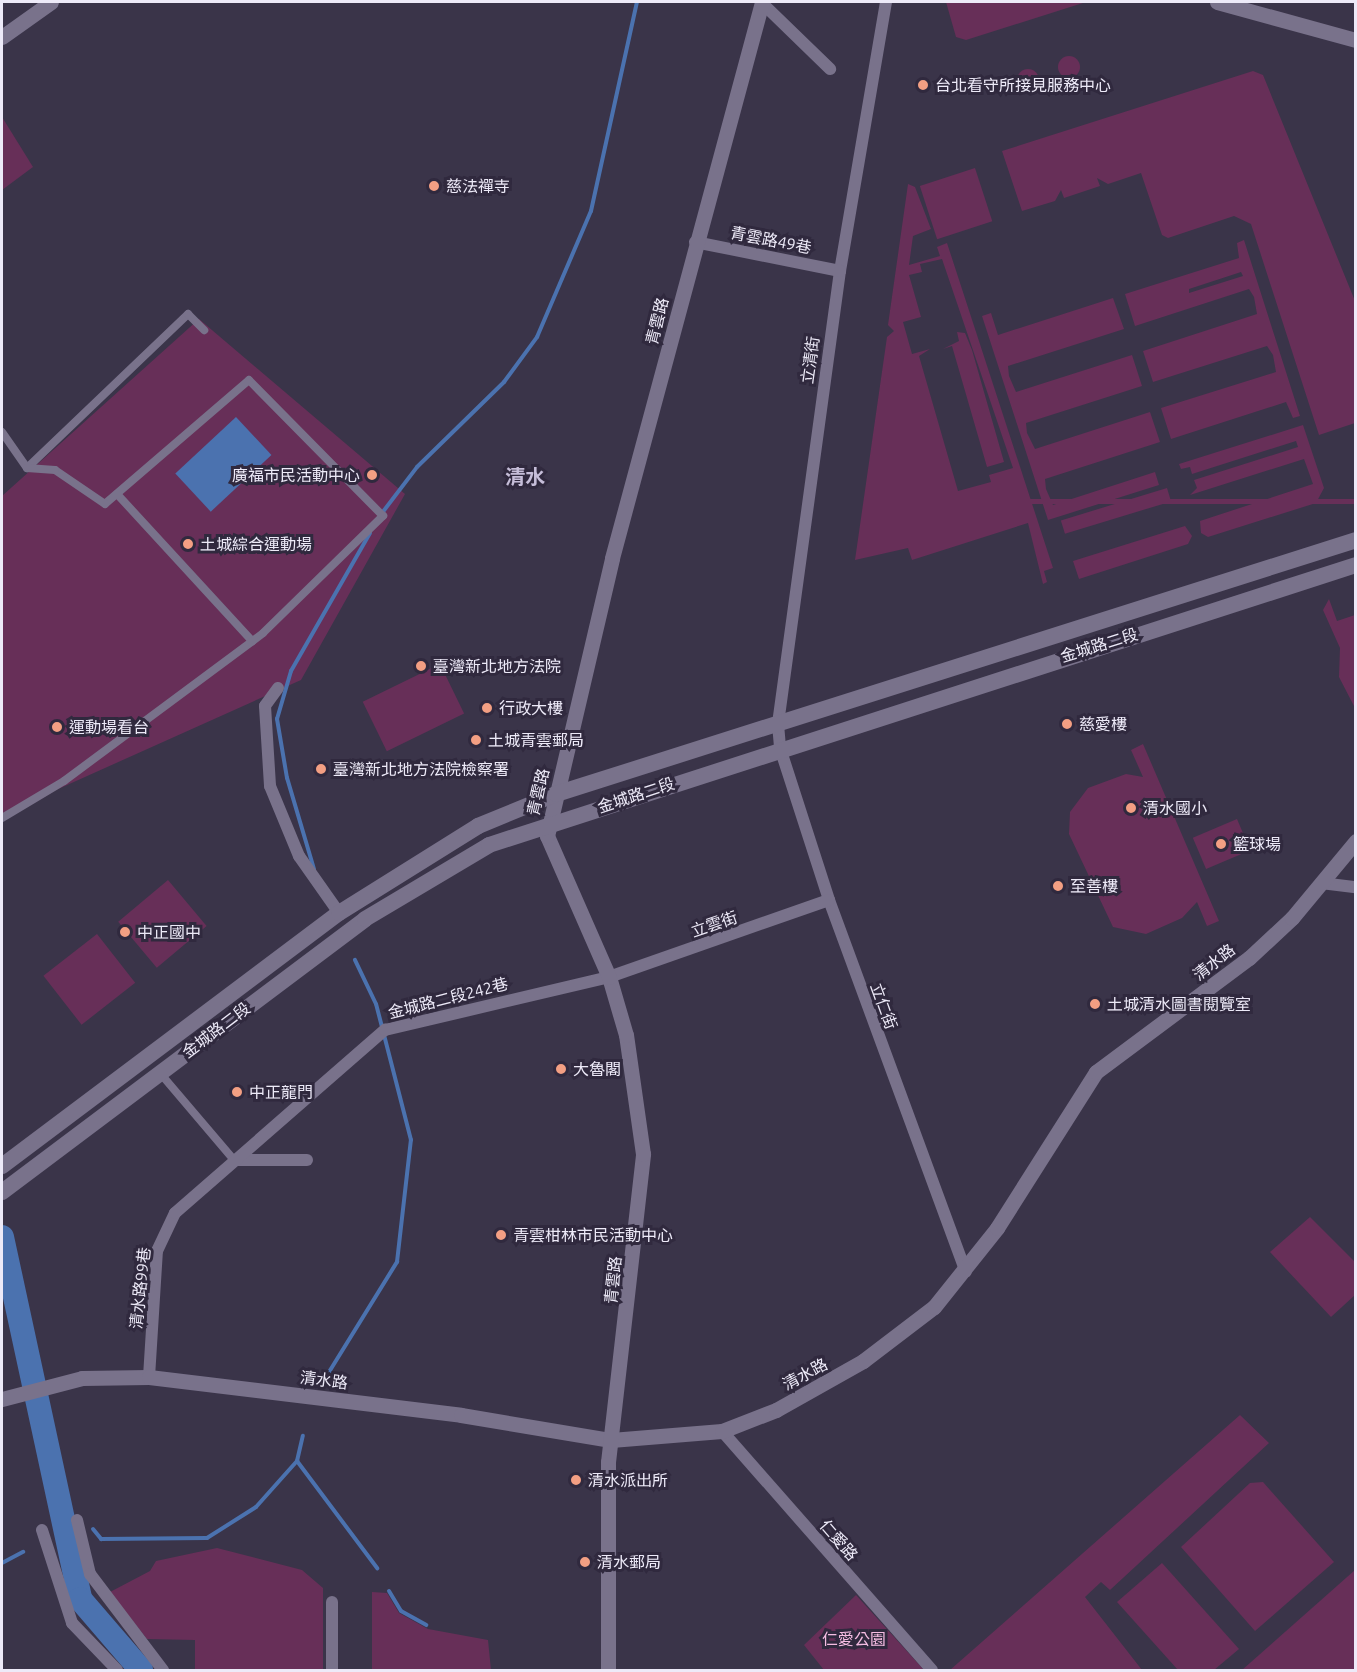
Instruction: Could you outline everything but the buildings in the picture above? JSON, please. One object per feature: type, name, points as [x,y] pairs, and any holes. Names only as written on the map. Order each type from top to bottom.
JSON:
[{"type":"main road","name":"金城路二段","points":[[2,1166],[339,913],[478,826],[556,794],[1356,540]]},
{"type":"main road","name":"金城路二段","points":[[2,1192],[380,909],[489,845],[548,823],[780,748],[1356,565]]},
{"type":"street","points":[[2,37],[51,2]]},
{"type":"street","points":[[762,2],[830,69]]},
{"type":"street","name":"青雲路","points":[[608,1671],[611,1440],[643,1154],[626,1035],[609,976],[547,836],[548,823],[695,242],[762,2]]},
{"type":"street","name":"立清街","points":[[780,748],[778,696],[840,271],[886,2]]},
{"type":"street","points":[[1217,2],[1356,40]]},
{"type":"street","name":"青雲路49巷","points":[[695,242],[840,271]]},
{"type":"street","points":[[27,468],[188,314],[204,330]]},
{"type":"street","points":[[2,818],[64,781],[252,641],[383,516],[249,380],[105,504],[55,470],[27,468]]},
{"type":"street","points":[[2,432],[27,468]]},
{"type":"street","points":[[117,494],[252,641]]},
{"type":"street","points":[[278,688],[265,706],[270,786],[280,821],[339,913]]},
{"type":"street","name":"立仁街","points":[[780,748],[829,900],[966,1272]]},
{"type":"street","name":"清水路","points":[[8,1397],[82,1378],[150,1377],[315,1397],[611,1440],[722,1431],[776,1410],[870,1356],[934,1307],[966,1272],[1096,1072],[1249,958],[1321,883],[1356,841]]},
{"type":"street","points":[[1321,883],[1356,887]]},
{"type":"street","name":"立雲街","points":[[609,976],[829,900]]},
{"type":"street","name":"金城路二段242巷","points":[[234,1160],[385,1030],[609,976]]},
{"type":"street","points":[[160,1073],[234,1160],[307,1160]]},
{"type":"street","name":"清水路99巷","points":[[150,1377],[157,1251],[175,1213],[234,1160]]},
{"type":"street","name":"仁愛路","points":[[722,1431],[932,1671]]},
{"type":"street","points":[[77,1520],[90,1574],[163,1671]]},
{"type":"street","points":[[42,1530],[72,1623],[117,1671]]},
{"type":"street","points":[[332,1602],[332,1671]]},
{"type":"green space","points":[[946,2],[1086,2],[966,40],[956,37]]},
{"type":"green space","points":[[1069,56],[1077,59],[1080,67],[1077,75],[1069,78],[1061,75],[1058,67],[1061,59]]},
{"type":"green space","points":[[1024,69],[1032,69],[1039,76],[1039,84],[1032,91],[1024,91],[1017,84],[1017,76]]},
{"type":"green space","points":[[1253,71],[1263,75],[1355,301],[1355,423],[1319,435],[1251,224],[1234,216],[1168,238],[1162,235],[1141,173],[1108,184],[1097,178],[1100,186],[1064,198],[1061,190],[1055,201],[1022,211],[1002,151]]},
{"type":"green space","points":[[2,117],[33,167],[2,190]]},
{"type":"green space","points":[[975,168],[992,221],[937,239],[920,186]]},
{"type":"green space","points":[[908,184],[915,187],[931,229],[913,236],[909,265],[940,256],[937,247],[947,243],[1053,568],[1044,571],[1047,582],[1043,584],[1028,523],[912,560],[908,548],[855,560],[887,337],[894,331],[888,325]],"holes":[[[942,259],[1013,468],[989,475],[991,482],[958,491],[919,356],[930,349],[912,354],[903,322],[921,317],[909,275],[922,272],[920,264]]]},
{"type":"green space","points":[[1244,240],[1300,416],[1293,418],[1286,402],[1171,439],[1161,408],[1276,372],[1273,355],[1267,346],[1153,382],[1143,351],[1257,314],[1254,297],[1249,289],[1135,326],[1125,294],[1239,258],[1237,243]],"holes":[[[1241,272],[1243,276],[1189,293],[1189,289]]]},
{"type":"green space","points":[[1113,298],[1124,329],[1008,366],[1009,376],[1016,392],[1132,355],[1142,386],[1026,423],[1027,433],[1035,449],[1150,412],[1160,442],[1045,479],[1046,489],[1053,505],[1155,472],[1159,485],[1048,520],[982,316],[991,313],[998,335]]},
{"type":"green space","name":"土城綜合運動場","points":[[199,319],[405,494],[301,680],[56,790],[2,822],[2,496]]},
{"type":"green space","points":[[957,332],[965,333],[972,350],[1004,462],[987,467],[952,346],[943,349],[959,341]]},
{"type":"green space","points":[[1303,425],[1324,488],[1316,503],[1208,537],[1201,533],[1200,521],[1313,484],[1304,459],[1190,495],[1197,488],[1194,480],[1298,447],[1296,441],[1192,474],[1190,467],[1181,469],[1179,464]]},
{"type":"green space","points":[[1167,488],[1171,501],[1065,534],[1061,520]]},
{"type":"green space","points":[[870,499],[1355,499],[1355,504],[870,504]]},
{"type":"green space","points":[[1185,526],[1192,536],[1188,544],[1079,579],[1073,561]]},
{"type":"green space","points":[[1329,599],[1337,621],[1355,615],[1355,708],[1339,677],[1340,648],[1323,610]]},
{"type":"green space","points":[[440,664],[464,713],[387,751],[363,702]]},
{"type":"green space","points":[[1143,744],[1219,921],[1207,926],[1197,902],[1182,918],[1146,934],[1113,927],[1069,834],[1070,812],[1088,788],[1126,774],[1143,777],[1131,750]]},
{"type":"green space","name":"籃球場","points":[[1237,819],[1250,850],[1206,869],[1193,838]]},
{"type":"green space","points":[[168,880],[207,926],[157,968],[118,922]]},
{"type":"green space","points":[[97,934],[135,983],[82,1025],[43,976]]},
{"type":"green space","points":[[1310,1217],[1355,1262],[1355,1295],[1331,1317],[1270,1252]]},
{"type":"green space","points":[[1240,1415],[1269,1443],[1110,1590],[1101,1582],[1085,1597],[1142,1670],[950,1670]]},
{"type":"green space","points":[[1263,1482],[1334,1562],[1255,1631],[1181,1547],[1250,1483]]},
{"type":"green space","points":[[217,1548],[302,1570],[323,1588],[323,1670],[195,1670],[195,1640],[147,1639],[110,1592],[150,1571],[156,1561]]},
{"type":"green space","points":[[1162,1563],[1239,1649],[1214,1670],[1178,1670],[1117,1602]]},
{"type":"green space","points":[[1355,1570],[1355,1670],[1242,1670]]},
{"type":"green space","points":[[372,1592],[387,1593],[399,1613],[428,1629],[488,1640],[491,1670],[372,1670]]},
{"type":"green space","name":"仁愛公園","points":[[856,1595],[924,1670],[824,1670],[804,1645]]},
{"type":"water","points":[[236,417],[271,455],[211,512],[175,474]]},
{"type":"waterway","points":[[382,513],[417,467],[504,382],[537,337],[591,211],[637,2]]},
{"type":"waterway","points":[[314,869],[287,778],[277,719],[291,671],[370,533]]},
{"type":"waterway","points":[[321,1385],[397,1262],[411,1140],[376,1004],[355,960]]},
{"type":"waterway","points":[[2,1237],[80,1599],[141,1670]]},
{"type":"waterway","points":[[93,1529],[101,1539],[207,1538],[256,1507],[297,1461],[303,1436]]},
{"type":"waterway","points":[[297,1461],[377,1568]]},
{"type":"waterway","points":[[2,1563],[23,1552]]},
{"type":"waterway","points":[[389,1591],[401,1611],[426,1625]]},
{"type":"place","name":"台北看守所接見服務中心","points":[[923,85]]},
{"type":"place","name":"慈法禪寺","points":[[434,186]]},
{"type":"place","name":"廣福市民活動中心","points":[[372,475]]},
{"type":"place","name":"土城綜合運動場","points":[[188,544]]},
{"type":"place","name":"臺灣新北地方法院","points":[[421,666]]},
{"type":"place","name":"行政大樓","points":[[487,708]]},
{"type":"place","name":"慈愛樓","points":[[1067,724]]},
{"type":"place","name":"運動場看台","points":[[57,727]]},
{"type":"place","name":"土城青雲郵局","points":[[476,740]]},
{"type":"place","name":"臺灣新北地方法院檢察署","points":[[321,769]]},
{"type":"place","name":"清水國小","points":[[1131,808]]},
{"type":"place","name":"籃球場","points":[[1221,844]]},
{"type":"place","name":"至善樓","points":[[1058,886]]},
{"type":"place","name":"中正國中","points":[[125,932]]},
{"type":"place","name":"土城清水圖書閱覽室","points":[[1095,1004]]},
{"type":"place","name":"大魯閣","points":[[561,1069]]},
{"type":"place","name":"中正龍門","points":[[237,1092]]},
{"type":"place","name":"青雲柑林市民活動中心","points":[[501,1235]]},
{"type":"place","name":"清水派出所","points":[[576,1480]]},
{"type":"place","name":"清水郵局","points":[[585,1562]]},
{"type":"district","name":"清水","points":[[525,476]]}]
